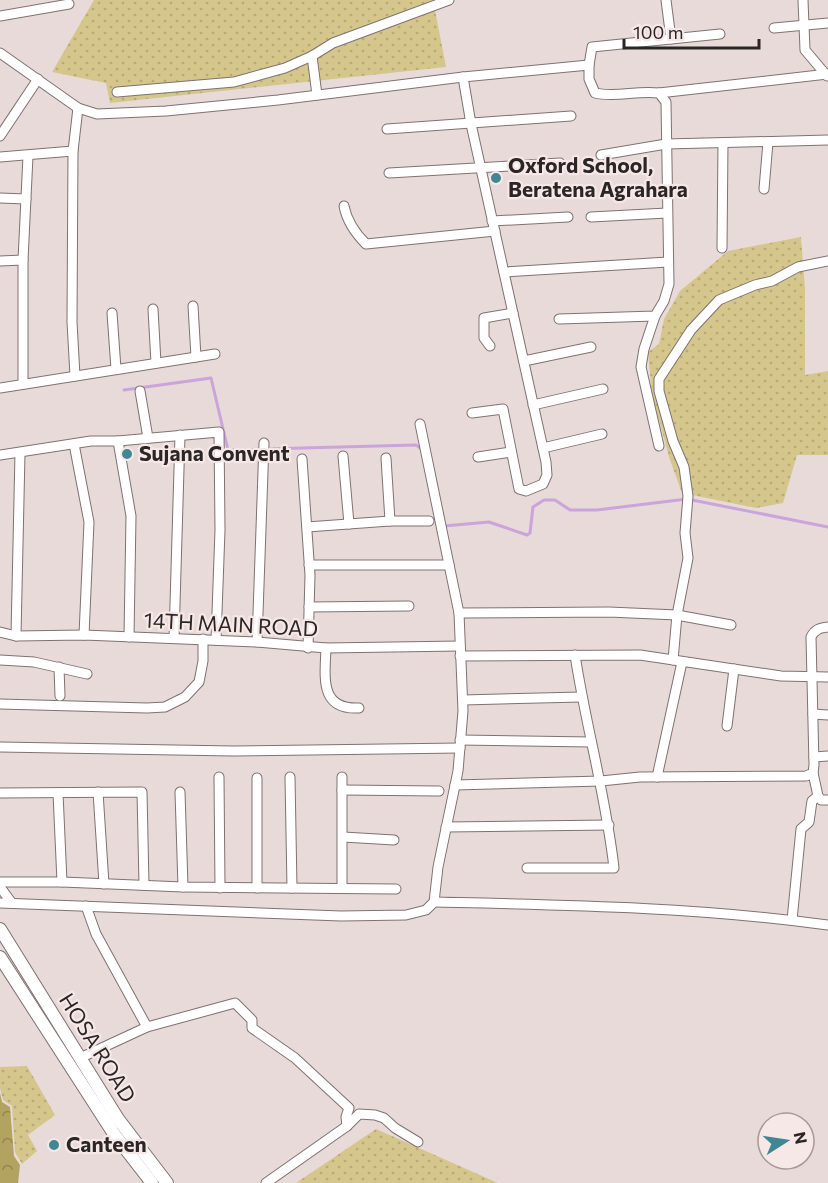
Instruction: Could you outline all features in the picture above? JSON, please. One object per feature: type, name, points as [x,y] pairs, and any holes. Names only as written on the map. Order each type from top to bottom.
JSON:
[{"type":"main road","name":"HOSA ROAD","points":[[0,929],[118,1119],[167,1183]]},
{"type":"main road","name":"HOSA ROAD","points":[[0,957],[114,1134],[152,1183]]},
{"type":"street","points":[[117,92],[234,82],[285,68],[312,56],[333,43],[449,0]]},
{"type":"street","points":[[666,0],[671,39]]},
{"type":"street","points":[[803,0],[805,50],[827,75]]},
{"type":"street","points":[[0,15],[69,4]]},
{"type":"street","points":[[774,28],[828,23]]},
{"type":"street","points":[[720,34],[592,47],[589,79],[595,93],[605,95],[659,93],[827,75]]},
{"type":"street","points":[[0,53],[78,108],[97,114],[117,115],[317,95],[463,76],[589,65]]},
{"type":"street","points":[[312,56],[317,95]]},
{"type":"street","points":[[463,76],[471,124],[543,448],[547,475],[543,484],[526,491],[519,489],[503,409],[472,413]]},
{"type":"street","points":[[0,136],[38,79]]},
{"type":"street","points":[[659,93],[666,102],[669,284],[664,301],[655,316],[641,367],[659,446]]},
{"type":"street","points":[[75,376],[72,322],[73,151],[78,108]]},
{"type":"street","points":[[387,129],[571,116]]},
{"type":"street","points":[[601,155],[666,144],[828,140]]},
{"type":"street","points":[[764,189],[768,142]]},
{"type":"street","points":[[722,248],[723,143]]},
{"type":"street","points":[[0,157],[73,151]]},
{"type":"street","points":[[23,384],[23,260],[28,156]]},
{"type":"street","points":[[389,173],[560,163]]},
{"type":"street","points":[[0,198],[26,199]]},
{"type":"street","points":[[344,206],[345,215],[356,234],[366,244],[495,231]]},
{"type":"street","points":[[591,217],[667,213]]},
{"type":"street","points":[[492,221],[568,217]]},
{"type":"street","points":[[0,261],[23,260]]},
{"type":"street","points":[[657,777],[677,661],[677,615],[688,558],[685,533],[688,500],[684,467],[673,441],[659,391],[660,379],[691,330],[719,300],[755,285],[772,281],[798,267],[828,261]]},
{"type":"street","points":[[504,272],[668,262]]},
{"type":"street","points":[[193,306],[196,357]]},
{"type":"street","points":[[153,309],[156,363]]},
{"type":"street","points":[[112,313],[117,369]]},
{"type":"street","points":[[490,346],[484,338],[484,318],[513,313]]},
{"type":"street","points":[[559,319],[655,316]]},
{"type":"street","points":[[524,361],[591,347]]},
{"type":"street","points":[[0,388],[215,354]]},
{"type":"street","points":[[533,405],[603,389]]},
{"type":"street","points":[[140,391],[148,438]]},
{"type":"street","points":[[0,903],[341,916],[406,915],[426,910],[434,902],[438,867],[455,785],[463,700],[459,613],[420,424]]},
{"type":"street","points":[[0,455],[74,444],[219,432],[220,530],[216,640]]},
{"type":"street","points":[[543,448],[602,434]]},
{"type":"street","points":[[174,638],[180,435]]},
{"type":"street","points":[[118,441],[131,516],[129,637]]},
{"type":"street","points":[[257,642],[264,443]]},
{"type":"street","points":[[74,444],[89,522],[84,635]]},
{"type":"street","points":[[478,457],[511,452]]},
{"type":"street","points":[[16,636],[21,453]]},
{"type":"street","points":[[343,456],[349,524]]},
{"type":"street","points":[[386,458],[390,521]]},
{"type":"street","points":[[302,459],[309,565],[308,648]]},
{"type":"street","points":[[307,527],[390,521],[429,521]]},
{"type":"street","points":[[309,565],[449,565]]},
{"type":"street","points":[[309,607],[409,606]]},
{"type":"street","points":[[459,613],[609,612],[677,615],[731,625]]},
{"type":"street","points":[[828,627],[819,628],[812,637],[811,676],[813,773],[818,796],[821,800],[828,800]]},
{"type":"street","name":"14TH MAIN ROAD","points":[[0,632],[16,636],[84,635],[203,639],[308,648],[575,656],[640,655],[781,676],[828,677]]},
{"type":"street","points":[[0,704],[147,708],[165,706],[185,697],[199,682],[203,661],[203,639]]},
{"type":"street","points":[[327,648],[325,684],[329,694],[335,702],[347,709],[359,708]]},
{"type":"street","points":[[527,868],[614,868],[601,781],[591,742],[575,656]]},
{"type":"street","points":[[0,660],[34,662],[87,674]]},
{"type":"street","points":[[60,667],[60,696]]},
{"type":"street","points":[[728,726],[734,669]]},
{"type":"street","points":[[463,700],[582,697]]},
{"type":"street","points":[[813,714],[828,715]]},
{"type":"street","points":[[0,747],[233,751],[591,742]]},
{"type":"street","points":[[814,757],[828,756]]},
{"type":"street","points":[[455,785],[657,777],[761,778],[806,776],[813,773]]},
{"type":"street","points":[[219,777],[220,888]]},
{"type":"street","points":[[290,777],[292,888]]},
{"type":"street","points":[[342,777],[342,888]]},
{"type":"street","points":[[257,778],[257,888]]},
{"type":"street","points":[[342,790],[439,791]]},
{"type":"street","points":[[98,792],[104,884]]},
{"type":"street","points":[[0,793],[142,792],[144,885]]},
{"type":"street","points":[[180,792],[183,887]]},
{"type":"street","points":[[58,793],[62,882]]},
{"type":"street","points":[[792,920],[801,829],[809,822],[812,801],[818,796]]},
{"type":"street","points":[[446,827],[609,825]]},
{"type":"street","points":[[343,837],[394,840]]},
{"type":"street","points":[[0,882],[220,888],[396,889]]},
{"type":"street","points":[[0,887],[11,902]]},
{"type":"street","points":[[434,902],[601,906],[792,920],[828,925]]},
{"type":"street","points":[[86,906],[96,934],[147,1027]]},
{"type":"street","points":[[80,1058],[147,1027],[235,1003],[252,1020],[252,1028],[295,1058],[349,1108],[346,1117],[347,1126]]},
{"type":"street","points":[[266,1183],[347,1126],[359,1114],[384,1118],[417,1142]]},
{"type":"shaded area","points":[[94,0],[433,0],[446,67],[110,103],[106,83],[52,72]]},
{"type":"shaded area","points":[[801,237],[805,289],[805,375],[828,371],[828,455],[797,455],[783,503],[756,508],[682,493],[670,460],[652,395],[648,352],[659,344],[664,319],[680,291],[728,251]]},
{"type":"shaded area","points":[[27,1066],[55,1115],[28,1135],[37,1151],[22,1164],[15,1152],[12,1106],[3,1100],[0,1088],[0,1067]]},
{"type":"shaded area","points":[[376,1129],[498,1183],[296,1183]]},
{"type":"green space","points":[[0,1093],[2,1102],[10,1107],[14,1156],[20,1165],[18,1183],[0,1183]]},
{"type":"waterway","points":[[124,390],[211,378],[228,450],[416,445],[423,450]]},
{"type":"waterway","points":[[444,526],[489,522],[527,535],[530,533],[533,507],[544,500],[555,500],[570,510],[597,510],[687,499],[828,527]]},
{"type":"place","name":"Oxford School, Beratena Agrahara","points":[[496,178]]},
{"type":"place","name":"Sujana Convent","points":[[127,454]]},
{"type":"place","name":"Canteen","points":[[54,1145]]}]
